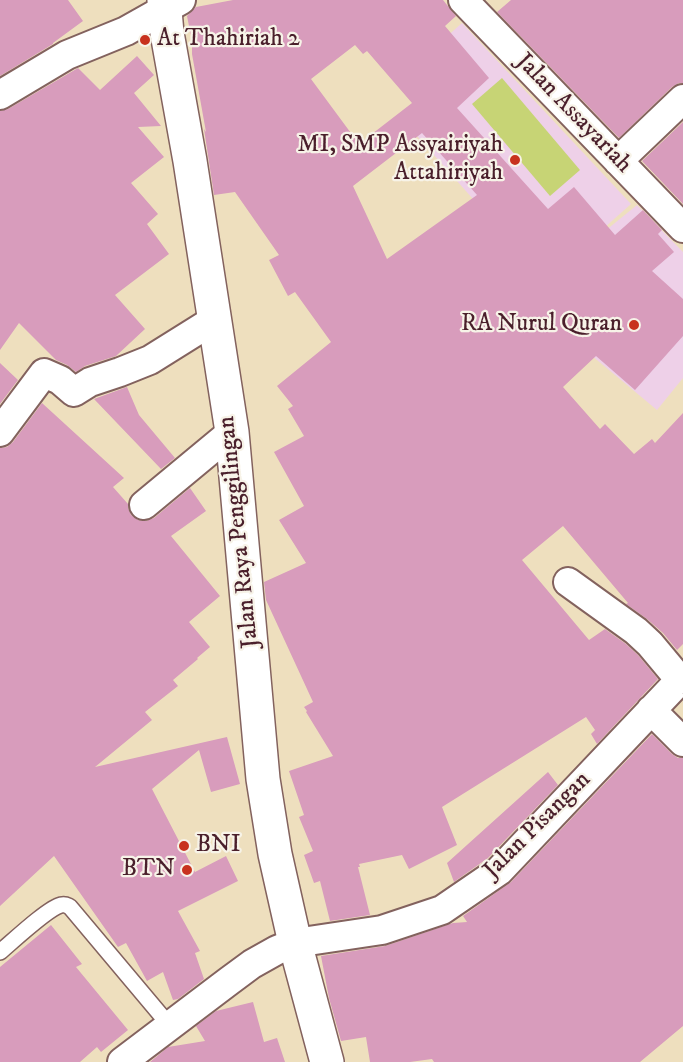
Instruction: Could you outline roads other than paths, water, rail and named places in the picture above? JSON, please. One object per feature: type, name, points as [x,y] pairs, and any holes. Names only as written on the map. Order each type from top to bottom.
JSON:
[{"type":"main road","name":"Jalan Raya Penggilingan","points":[[170,3],[165,19],[168,40],[190,161],[232,432],[263,779],[275,854],[295,943],[327,1062]]},
{"type":"street","name":"Jalan Assayariah","points":[[463,0],[683,228]]},
{"type":"street","points":[[4,83],[126,31],[170,3]]},
{"type":"street","points":[[618,161],[683,99]]},
{"type":"street","points":[[0,432],[44,373],[60,381],[74,393],[90,381],[150,360],[214,320]]},
{"type":"street","points":[[144,505],[232,432]]},
{"type":"street","points":[[568,582],[636,631],[681,678]]},
{"type":"street","name":"Jalan Pisangan","points":[[123,1062],[252,964],[276,950],[295,943],[382,930],[442,910],[499,871],[681,678]]},
{"type":"street","points":[[651,710],[683,742]]},
{"type":"lane","points":[[0,952],[40,918],[59,905],[65,904],[70,907],[170,1026]]},
{"type":"place","name":"At Thahiriah 2","points":[[145,40]]},
{"type":"place","name":"MI, SMP Assyairiyah Attahiriyah","points":[[515,160]]},
{"type":"place","name":"RA Nurul Quran","points":[[634,325]]},
{"type":"place","name":"BNI","points":[[184,846]]},
{"type":"place","name":"BTN","points":[[187,870]]}]
